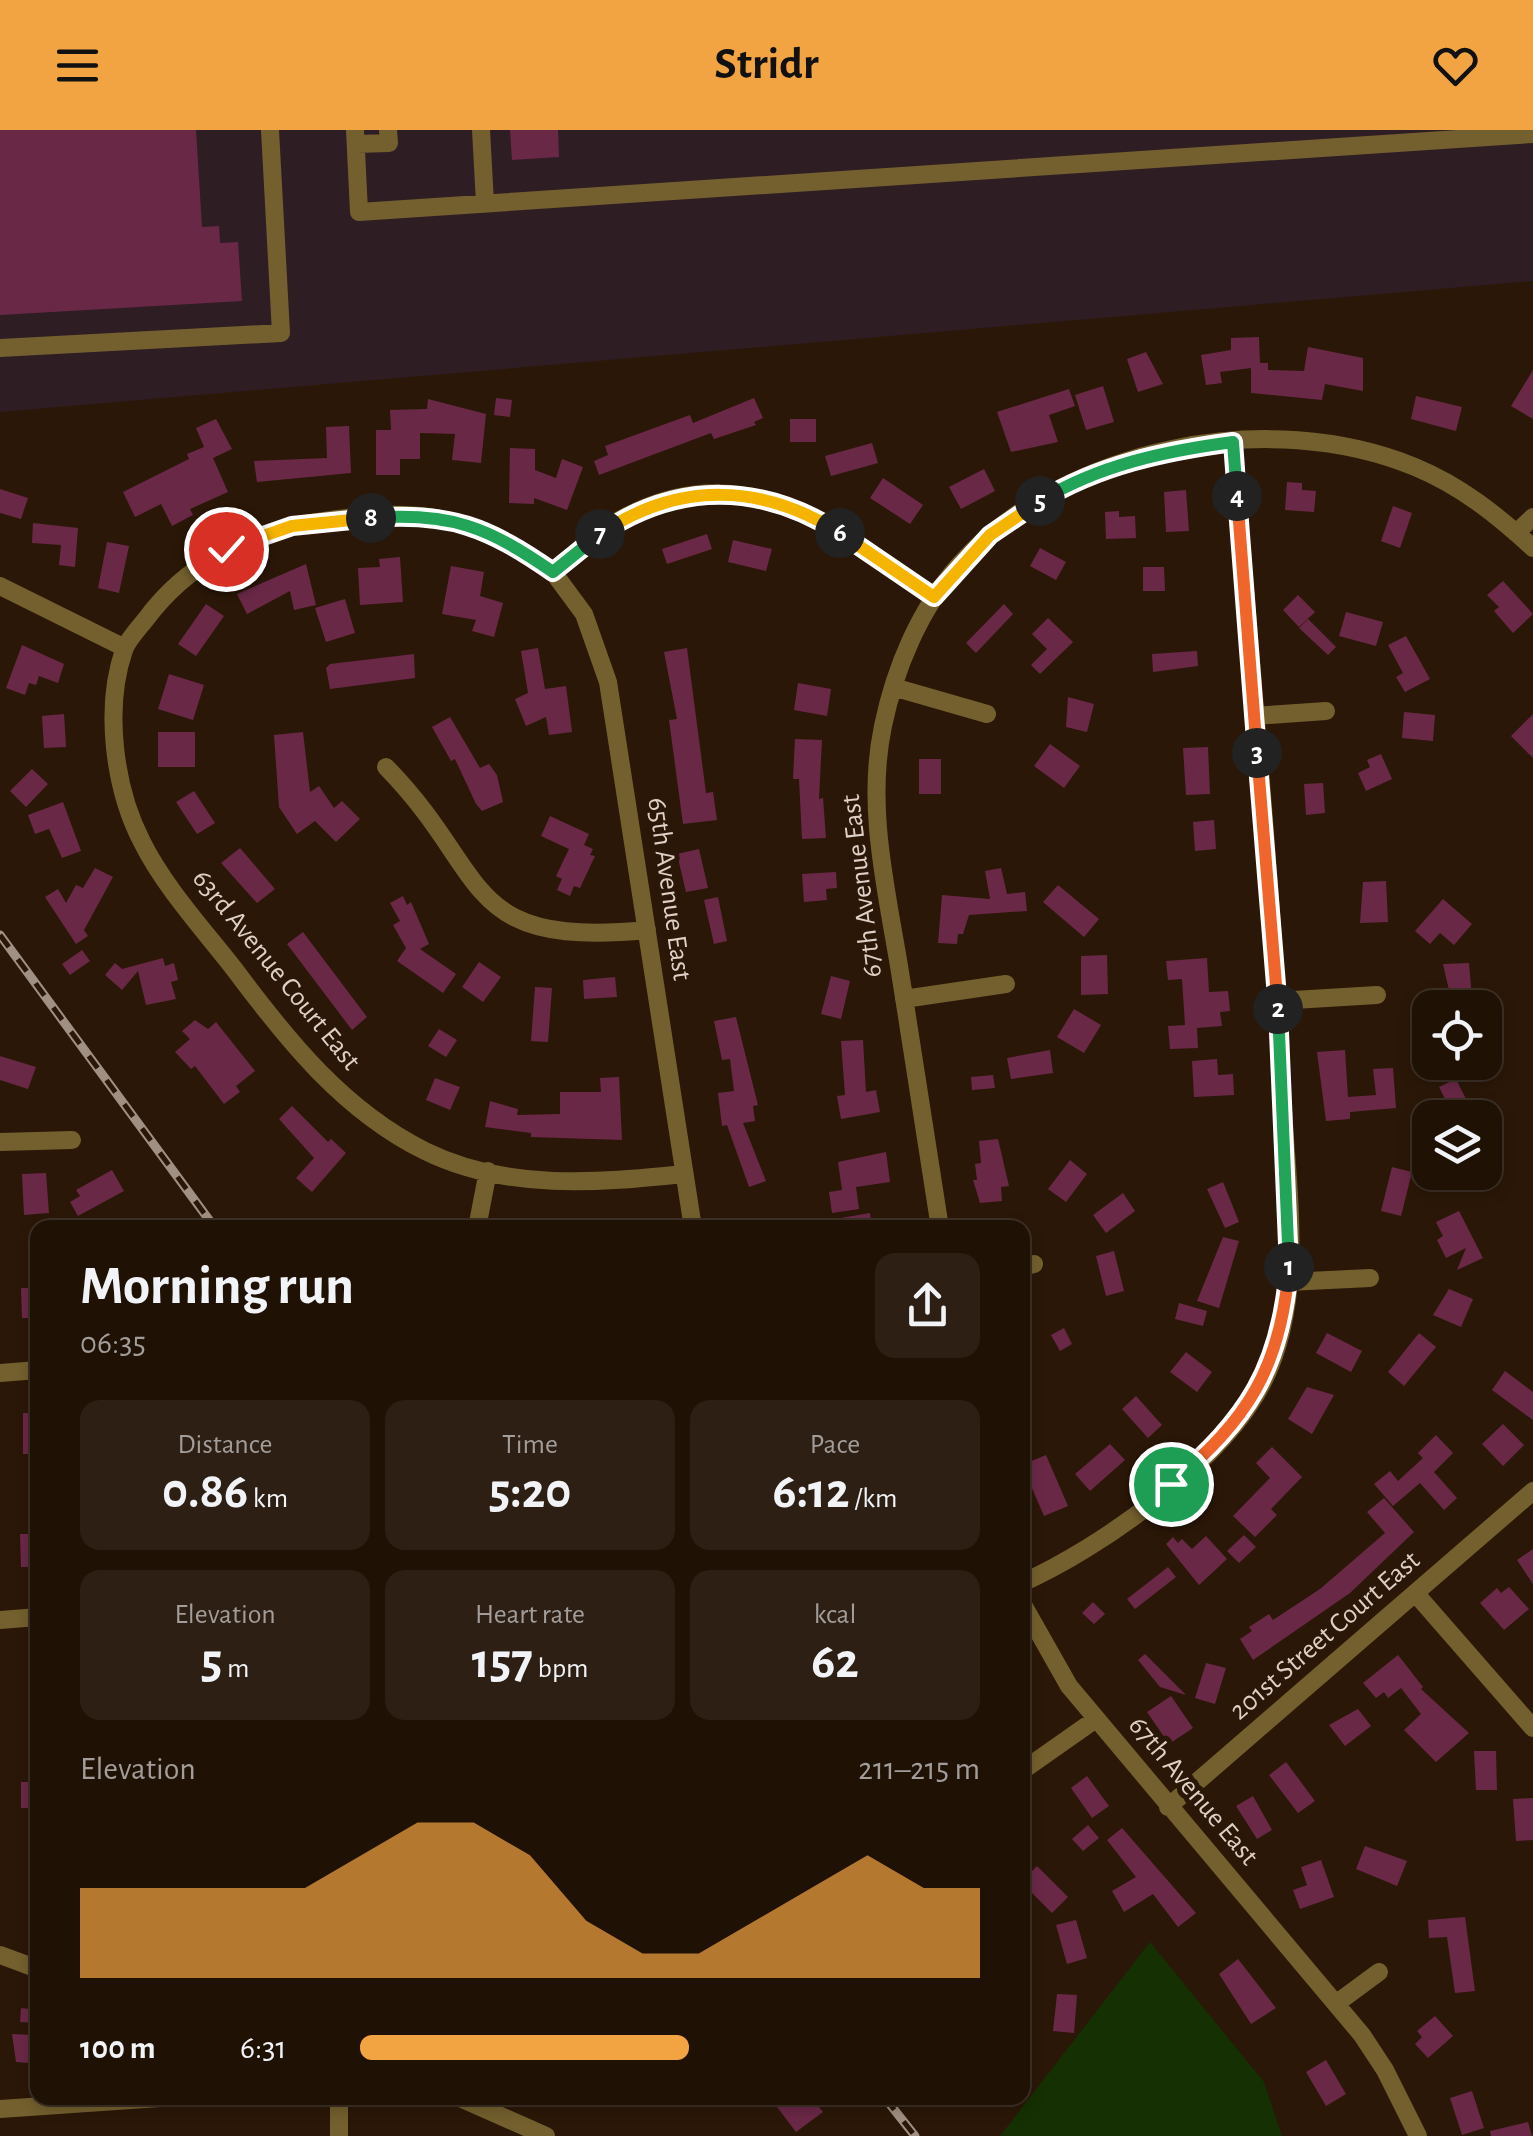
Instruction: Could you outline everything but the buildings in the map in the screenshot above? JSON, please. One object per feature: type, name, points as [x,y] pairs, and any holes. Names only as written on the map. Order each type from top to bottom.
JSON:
[{"type":"street","points":[[0,348],[281,333],[270,130]]},
{"type":"street","points":[[388,130],[390,143],[355,137],[360,212],[1533,134]]},
{"type":"street","points":[[481,130],[486,204]]},
{"type":"street","name":"67th Avenue East","points":[[939,1220],[876,810],[878,756],[892,687],[934,597],[990,535],[1063,487],[1158,453],[1233,442],[1274,440],[1362,450],[1416,467],[1467,493],[1533,548]]},
{"type":"street","points":[[1030,1580],[1076,1559],[1107,1538],[1198,1461],[1234,1423],[1263,1382],[1282,1332],[1288,1282],[1277,1001],[1233,442]]},
{"type":"street","points":[[0,586],[125,648],[178,582],[226,549],[292,526],[404,515],[443,517],[488,530],[553,572],[612,526],[650,506],[698,494],[746,494],[801,510],[934,597]]},
{"type":"street","points":[[1516,533],[1533,517]]},
{"type":"street","name":"65th Avenue East","points":[[553,572],[584,614],[608,682],[692,1220]]},
{"type":"street","name":"63rd Avenue Court East","points":[[125,648],[116,711],[118,772],[142,842],[250,990],[324,1080],[352,1105],[425,1151],[488,1171],[565,1183],[684,1174]]},
{"type":"street","points":[[892,687],[987,714]]},
{"type":"street","points":[[1254,716],[1326,710]]},
{"type":"street","points":[[386,767],[416,797],[477,889],[511,916],[553,932],[647,930]]},
{"type":"street","name":"67th Avenue East","points":[[904,999],[1006,984]]},
{"type":"street","points":[[1277,1001],[1378,995]]},
{"type":"street","points":[[0,1142],[72,1140]]},
{"type":"street","points":[[479,1220],[488,1171]]},
{"type":"street","points":[[1288,1282],[1370,1278]]},
{"type":"street","points":[[0,1373],[30,1371]]},
{"type":"street","name":"201st Street Court East","points":[[1168,1807],[1533,1491]]},
{"type":"street","points":[[1416,1594],[1533,1728]]},
{"type":"street","name":"67th Avenue East","points":[[1030,1617],[1069,1686],[1338,2003],[1386,2070],[1418,2136]]},
{"type":"street","points":[[0,1620],[30,1618]]},
{"type":"street","points":[[1030,1765],[1096,1719]]},
{"type":"street","points":[[0,1954],[30,1966]]},
{"type":"street","points":[[1338,2003],[1379,1972]]},
{"type":"street","points":[[0,2109],[58,2105]]},
{"type":"street","points":[[339,2105],[339,2136]]},
{"type":"street","points":[[476,2105],[546,2136]]},
{"type":"shaded area","points":[[0,130],[1533,130],[1533,281],[0,412]]},
{"type":"green space","points":[[1150,1942],[1264,2082],[1282,2136],[1000,2136],[1024,2105],[1030,2105],[1030,2097]]},
{"type":"railway","points":[[0,935],[209,1220]]},
{"type":"railway","points":[[891,2105],[915,2136]]},
{"type":"route","points":[[226,549],[259,535],[327,520],[431,515],[488,530],[553,572],[600,534],[650,506],[698,494],[746,494],[801,510],[934,597],[990,535],[1063,487],[1158,453],[1233,442],[1277,1001],[1289,1267],[1282,1332],[1263,1382],[1234,1423],[1171,1484]]}]
